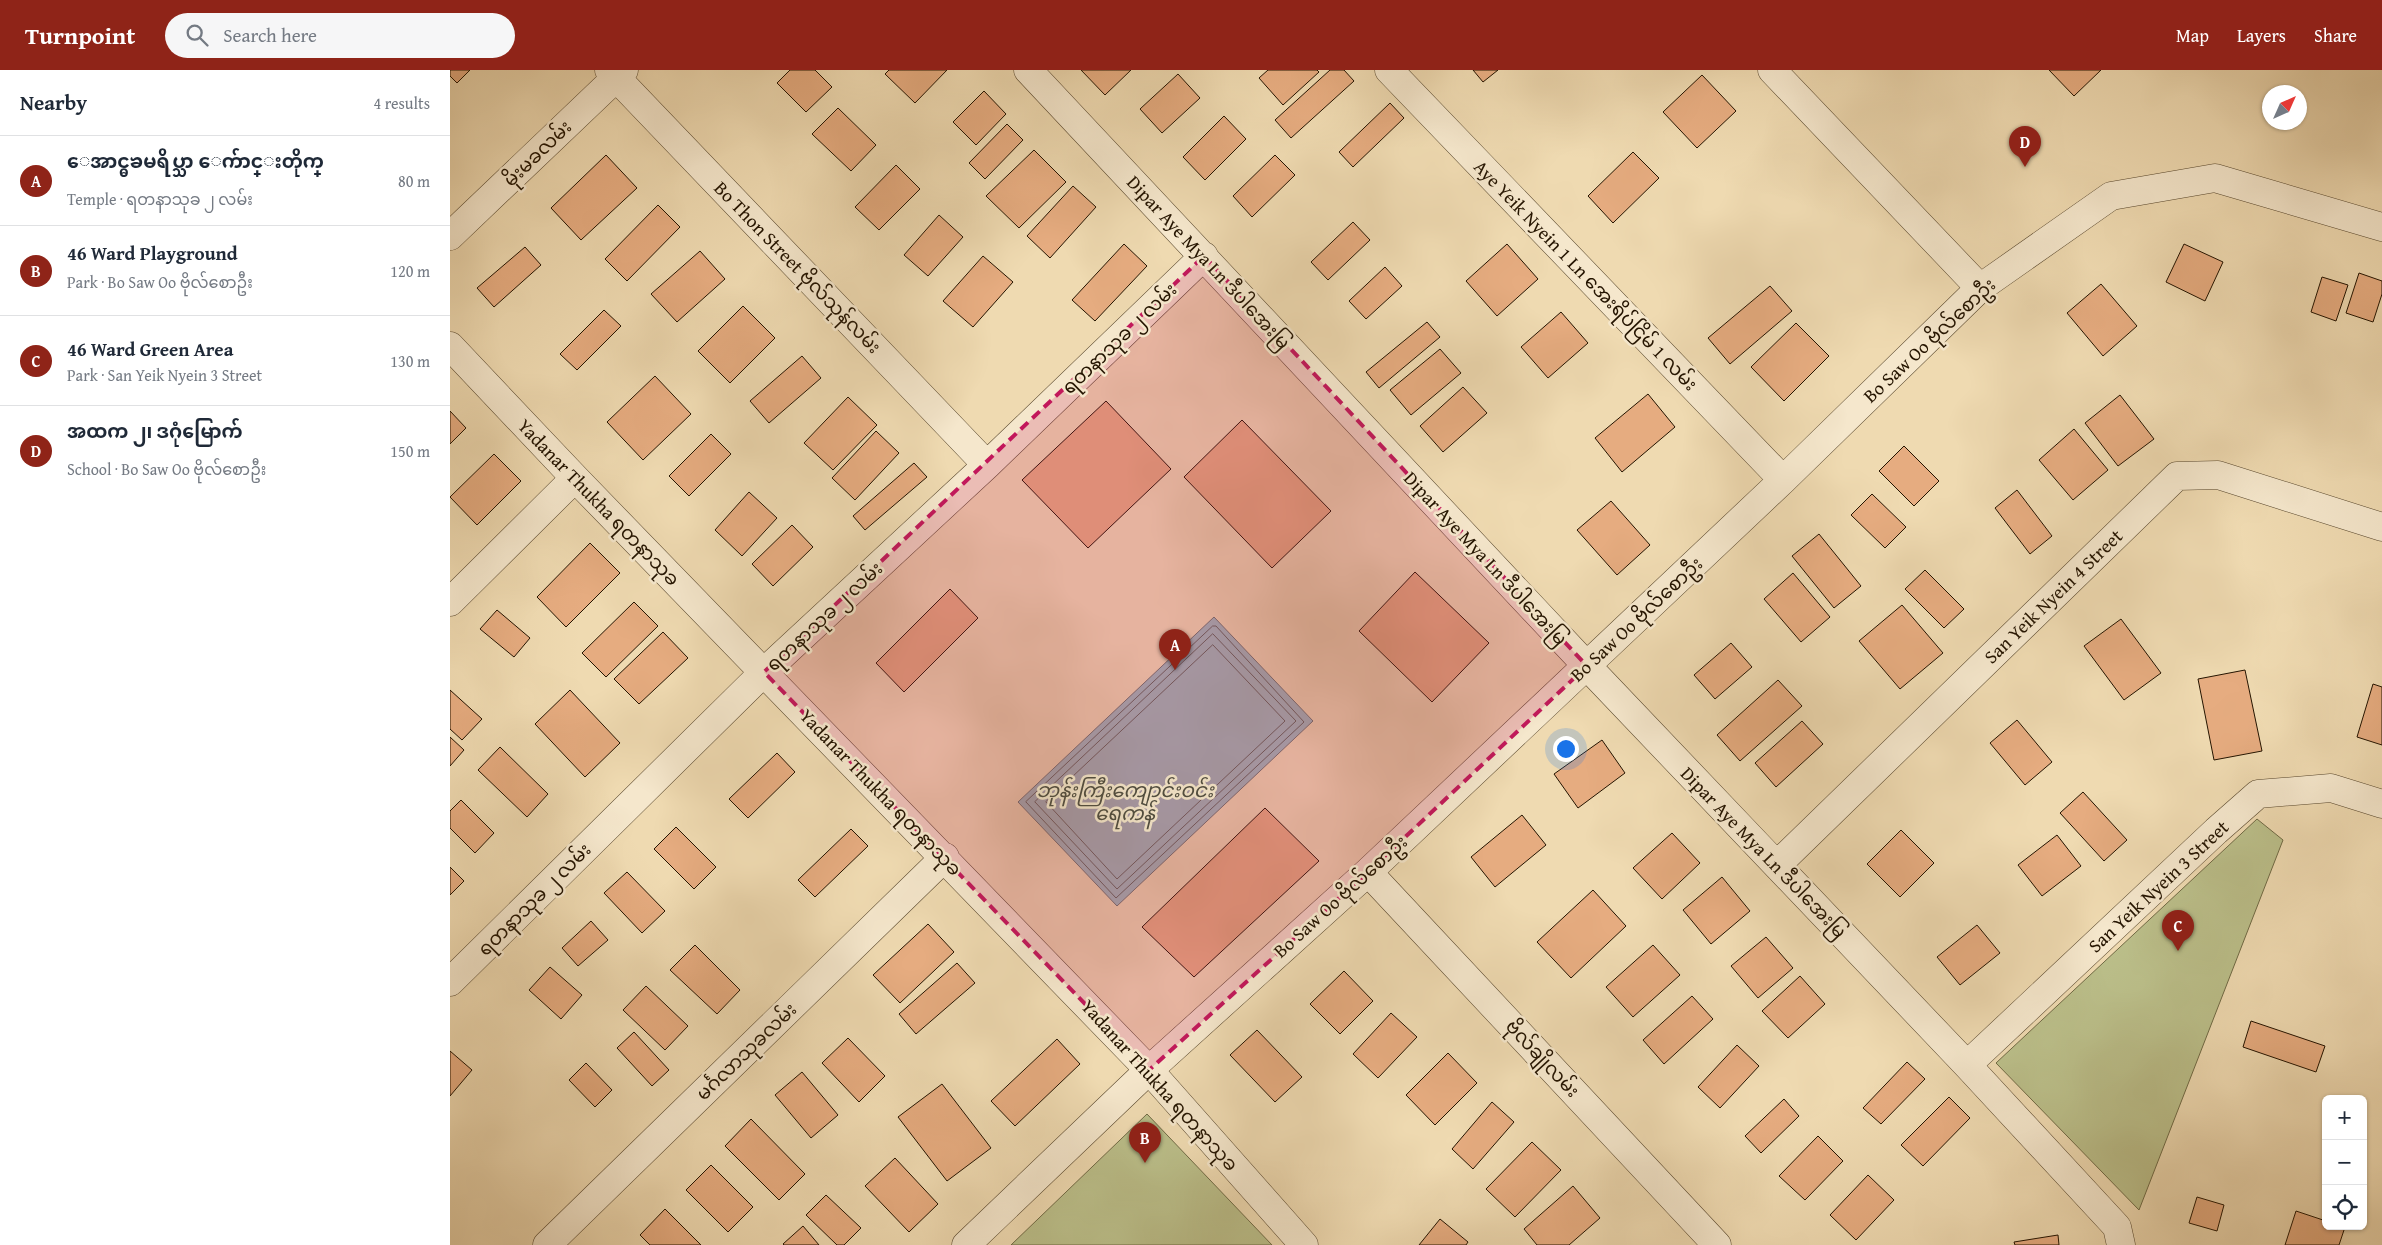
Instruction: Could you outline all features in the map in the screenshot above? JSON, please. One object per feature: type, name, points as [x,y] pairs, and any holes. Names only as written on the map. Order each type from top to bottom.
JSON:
[{"type":"street","name":"Dipar Aye Mya Ln ဒီပါအေးမြ","points":[[1028,70],[1587,666],[1967,1065],[2117,1227],[2121,1245]]},
{"type":"street","name":"Aye Yeik Nyein 1 Ln အေးရိပ်ငြိမ် 1 လမ်း","points":[[1389,70],[1783,480]]},
{"type":"street","points":[[1772,70],[1980,288]]},
{"type":"street","name":"မိုးမခလမ်း","points":[[450,236],[616,72]]},
{"type":"street","name":"Bo Thon Street ဗိုလ်သုန်လမ်း","points":[[616,72],[986,465]]},
{"type":"street","name":"Bo Saw Oo ဗိုလ်စောဦး","points":[[966,1245],[1150,1070],[1368,872],[1587,666],[1783,480],[1980,288],[2111,196],[2215,178],[2382,227]]},
{"type":"street","name":"ရတနာသုခ ၂ လမ်း","points":[[450,982],[764,672],[986,465],[1204,256]]},
{"type":"street","name":"Yadanar Thukha ရတနာသုခ","points":[[450,346],[574,478],[1150,1070],[1304,1245]]},
{"type":"street","name":"San Yeik Nyein 4 Street","points":[[1777,865],[2176,476],[2218,475],[2382,527]]},
{"type":"street","points":[[450,602],[574,478]]},
{"type":"street","name":"San Yeik Nyein 3 Street","points":[[1967,1065],[2216,831],[2258,794],[2331,788],[2382,804]]},
{"type":"street","name":"မင်္ဂလာသုခလမ်း","points":[[547,1245],[944,857]]},
{"type":"street","name":"ဗိုလ်ချိုလမ်း","points":[[1368,872],[1717,1245]]},
{"type":"highlighted area","points":[[1204,256],[1587,666],[1368,872],[1149,1070],[764,672]]},
{"type":"green space","points":[[2257,819],[2283,840],[2139,1210],[1996,1063]]},
{"type":"green space","points":[[1147,1114],[1272,1245],[1011,1245]]},
{"type":"water","name":"ဘုန်းကြီးကျောင်းဝင်း ရေကန်","points":[[1214,617],[1313,721],[1117,906],[1018,802]]},
{"type":"building","points":[[450,70],[470,70],[457,83],[450,76]]},
{"type":"building","points":[[790,70],[815,70],[832,87],[806,112],[777,83]]},
{"type":"building","points":[[889,70],[947,70],[915,103],[885,74]]},
{"type":"building","points":[[1081,70],[1131,70],[1105,95]]},
{"type":"building","points":[[1268,70],[1317,70],[1319,72],[1283,105],[1259,78]]},
{"type":"building","points":[[1330,70],[1344,70],[1354,81],[1291,138],[1275,120]]},
{"type":"building","points":[[1473,70],[1498,70],[1483,82]]},
{"type":"building","points":[[2049,70],[2101,70],[2074,96]]},
{"type":"building","points":[[1178,74],[1200,98],[1162,133],[1140,109]]},
{"type":"building","points":[[1702,75],[1736,111],[1697,148],[1663,112]]},
{"type":"building","points":[[984,91],[1006,114],[976,145],[953,122]]},
{"type":"building","points":[[1390,103],[1404,118],[1353,167],[1339,152]]},
{"type":"building","points":[[838,108],[876,145],[851,171],[812,134]]},
{"type":"building","points":[[1224,116],[1246,139],[1205,180],[1183,157]]},
{"type":"building","points":[[1007,124],[1023,140],[985,179],[969,163]]},
{"type":"building","points":[[1034,150],[1066,182],[1019,228],[986,196]]},
{"type":"building","points":[[1633,152],[1659,178],[1613,223],[1588,196]]},
{"type":"building","points":[[606,155],[637,188],[581,240],[551,208]]},
{"type":"building","points":[[1275,155],[1295,175],[1252,217],[1233,196]]},
{"type":"building","points":[[896,165],[920,189],[879,230],[855,207]]},
{"type":"building","points":[[1073,186],[1096,207],[1050,258],[1027,236]]},
{"type":"building","points":[[658,205],[680,227],[627,281],[605,259]]},
{"type":"building","points":[[939,215],[963,237],[928,276],[904,255]]},
{"type":"building","points":[[1353,222],[1370,240],[1328,280],[1311,262]]},
{"type":"building","points":[[1124,244],[1147,266],[1095,321],[1072,300]]},
{"type":"building","points":[[1507,244],[1538,279],[1497,316],[1466,281]]},
{"type":"building","points":[[2184,244],[2223,262],[2205,301],[2166,282]]},
{"type":"building","points":[[525,247],[541,265],[494,307],[477,288]]},
{"type":"building","points":[[700,251],[725,279],[677,322],[651,294]]},
{"type":"building","points":[[983,256],[1013,282],[973,327],[943,301]]},
{"type":"building","points":[[1385,267],[1402,286],[1366,319],[1349,301]]},
{"type":"building","points":[[2359,273],[2382,281],[2382,294],[2373,322],[2346,313]]},
{"type":"building","points":[[2322,277],[2348,285],[2336,321],[2311,312]]},
{"type":"building","points":[[2101,284],[2137,326],[2103,356],[2067,313]]},
{"type":"building","points":[[1770,286],[1792,311],[1730,364],[1708,338]]},
{"type":"building","points":[[743,306],[775,338],[730,383],[698,351]]},
{"type":"building","points":[[604,310],[621,326],[577,370],[560,354]]},
{"type":"building","points":[[1561,312],[1588,343],[1548,378],[1521,347]]},
{"type":"building","points":[[1427,322],[1440,337],[1379,388],[1366,372]]},
{"type":"building","points":[[1796,323],[1829,356],[1784,401],[1751,367]]},
{"type":"building","points":[[1440,349],[1461,373],[1411,415],[1390,390]]},
{"type":"building","points":[[802,356],[821,378],[769,423],[750,401]]},
{"type":"building","points":[[655,376],[691,414],[643,460],[607,422]]},
{"type":"building","points":[[1463,387],[1487,413],[1443,452],[1420,426]]},
{"type":"building","points":[[1648,394],[1675,427],[1622,472],[1595,438]]},
{"type":"building","points":[[2120,395],[2154,439],[2118,466],[2085,423]]},
{"type":"building","points":[[848,397],[877,425],[833,470],[804,443]]},
{"type":"building","points":[[1106,401],[1171,469],[1088,548],[1022,480]]},
{"type":"building","points":[[450,411],[466,428],[450,444]]},
{"type":"building","points":[[1242,420],[1331,511],[1272,568],[1184,477]]},
{"type":"building","points":[[2074,429],[2108,470],[2073,500],[2039,460]]},
{"type":"building","points":[[876,431],[899,453],[855,500],[832,478]]},
{"type":"building","points":[[711,434],[731,454],[689,496],[669,476]]},
{"type":"building","points":[[1904,446],[1939,481],[1914,506],[1879,471]]},
{"type":"building","points":[[494,454],[521,481],[477,525],[450,497]]},
{"type":"building","points":[[914,463],[927,477],[865,530],[853,516]]},
{"type":"building","points":[[2017,490],[2052,536],[2030,554],[1995,508]]},
{"type":"building","points":[[749,492],[777,518],[742,556],[715,530]]},
{"type":"building","points":[[1872,494],[1906,527],[1885,548],[1851,515]]},
{"type":"building","points":[[1611,501],[1650,545],[1617,575],[1577,530]]},
{"type":"building","points":[[792,525],[813,547],[773,586],[752,564]]},
{"type":"building","points":[[1819,534],[1861,586],[1834,608],[1792,556]]},
{"type":"building","points":[[590,543],[620,573],[566,627],[537,597]]},
{"type":"building","points":[[1925,570],[1964,609],[1944,628],[1905,589]]},
{"type":"building","points":[[1415,572],[1489,643],[1432,702],[1359,631]]},
{"type":"building","points":[[1793,573],[1830,617],[1801,642],[1764,599]]},
{"type":"building","points":[[950,589],[978,618],[904,692],[876,663]]},
{"type":"building","points":[[634,602],[658,626],[606,677],[582,653]]},
{"type":"building","points":[[1902,605],[1943,653],[1900,689],[1859,641]]},
{"type":"building","points":[[497,610],[530,638],[514,657],[480,629]]},
{"type":"building","points":[[2121,619],[2161,673],[2124,700],[2084,646]]},
{"type":"building","points":[[663,632],[688,658],[639,704],[614,679]]},
{"type":"building","points":[[1731,643],[1752,667],[1715,699],[1694,675]]},
{"type":"building","points":[[2245,670],[2262,751],[2214,760],[2198,679]]},
{"type":"building","points":[[1778,680],[1802,706],[1740,761],[1717,735]]},
{"type":"building","points":[[2373,684],[2382,687],[2382,745],[2357,737]]},
{"type":"building","points":[[450,690],[482,719],[462,740],[450,729]]},
{"type":"building","points":[[570,690],[620,743],[585,777],[535,724]]},
{"type":"building","points":[[2017,720],[2052,762],[2025,785],[1990,743]]},
{"type":"building","points":[[1802,721],[1823,744],[1776,787],[1755,763]]},
{"type":"building","points":[[450,737],[464,750],[450,766]]},
{"type":"building","points":[[1602,740],[1625,773],[1578,808],[1554,774]]},
{"type":"building","points":[[500,747],[548,794],[527,817],[478,770]]},
{"type":"building","points":[[777,753],[795,772],[748,818],[729,799]]},
{"type":"building","points":[[2083,792],[2127,840],[2104,861],[2060,813]]},
{"type":"building","points":[[461,800],[494,833],[475,853],[450,828],[450,811]]},
{"type":"building","points":[[1265,808],[1319,861],[1194,977],[1142,927]]},
{"type":"building","points":[[1522,815],[1546,845],[1495,887],[1471,857]]},
{"type":"building","points":[[676,827],[716,867],[694,889],[654,849]]},
{"type":"building","points":[[851,829],[868,846],[815,897],[798,880]]},
{"type":"building","points":[[1901,830],[1934,863],[1900,897],[1867,864]]},
{"type":"building","points":[[1672,833],[1700,863],[1662,899],[1633,868]]},
{"type":"building","points":[[2057,835],[2081,866],[2042,896],[2018,865]]},
{"type":"building","points":[[450,867],[464,881],[450,895]]},
{"type":"building","points":[[627,872],[665,911],[642,933],[604,893]]},
{"type":"building","points":[[1722,877],[1750,911],[1711,944],[1683,910]]},
{"type":"building","points":[[1593,890],[1626,926],[1571,978],[1537,942]]},
{"type":"building","points":[[591,921],[608,940],[578,966],[562,948]]},
{"type":"building","points":[[928,924],[954,952],[900,1003],[873,975]]},
{"type":"building","points":[[1977,925],[2000,953],[1960,985],[1937,957]]},
{"type":"building","points":[[1766,937],[1793,968],[1758,998],[1731,966]]},
{"type":"building","points":[[695,945],[740,990],[717,1014],[670,970]]},
{"type":"building","points":[[1653,945],[1680,975],[1633,1017],[1606,987]]},
{"type":"building","points":[[957,963],[975,983],[916,1034],[899,1014]]},
{"type":"building","points":[[550,967],[582,995],[561,1019],[529,990]]},
{"type":"building","points":[[1344,971],[1373,1001],[1340,1034],[1310,1004]]},
{"type":"building","points":[[1800,976],[1825,1004],[1788,1038],[1762,1011]]},
{"type":"building","points":[[646,986],[688,1026],[665,1050],[623,1010]]},
{"type":"building","points":[[1692,996],[1713,1019],[1664,1064],[1643,1040]]},
{"type":"building","points":[[1391,1013],[1417,1037],[1378,1078],[1353,1054]]},
{"type":"building","points":[[2251,1021],[2325,1046],[2316,1072],[2243,1047]]},
{"type":"building","points":[[1257,1030],[1302,1077],[1275,1102],[1230,1055]]},
{"type":"building","points":[[634,1032],[669,1070],[652,1086],[617,1048]]},
{"type":"building","points":[[848,1038],[885,1076],[859,1102],[822,1063]]},
{"type":"building","points":[[1057,1039],[1080,1064],[1015,1126],[991,1101]]},
{"type":"building","points":[[1737,1045],[1759,1066],[1720,1108],[1698,1087]]},
{"type":"building","points":[[450,1051],[472,1070],[450,1096]]},
{"type":"building","points":[[1448,1053],[1477,1083],[1435,1125],[1406,1095]]},
{"type":"building","points":[[1907,1062],[1925,1079],[1881,1124],[1863,1108]]},
{"type":"building","points":[[586,1063],[612,1090],[595,1107],[569,1080]]},
{"type":"building","points":[[802,1072],[838,1115],[811,1138],[775,1095]]},
{"type":"building","points":[[942,1084],[991,1148],[947,1181],[898,1117]]},
{"type":"building","points":[[1949,1097],[1970,1118],[1923,1166],[1901,1145]]},
{"type":"building","points":[[1784,1099],[1799,1116],[1761,1153],[1745,1136]]},
{"type":"building","points":[[1492,1102],[1514,1122],[1473,1169],[1452,1149]]},
{"type":"building","points":[[751,1119],[805,1174],[779,1200],[725,1146]]},
{"type":"building","points":[[1818,1136],[1843,1161],[1805,1200],[1779,1176]]},
{"type":"building","points":[[1532,1142],[1561,1170],[1515,1217],[1486,1189]]},
{"type":"building","points":[[895,1158],[938,1204],[909,1232],[865,1186]]},
{"type":"building","points":[[711,1165],[753,1207],[728,1232],[686,1190]]},
{"type":"building","points":[[1868,1175],[1894,1200],[1856,1240],[1830,1215]]},
{"type":"building","points":[[1573,1186],[1600,1218],[1569,1245],[1537,1245],[1524,1229]]},
{"type":"building","points":[[826,1195],[861,1228],[844,1245],[837,1245],[806,1215]]},
{"type":"building","points":[[2197,1197],[2224,1205],[2217,1231],[2189,1223]]},
{"type":"building","points":[[665,1209],[701,1245],[650,1245],[640,1235]]},
{"type":"building","points":[[2296,1211],[2322,1220],[2322,1230],[2344,1230],[2339,1245],[2285,1245]]},
{"type":"building","points":[[1440,1219],[1468,1242],[1466,1245],[1419,1245]]},
{"type":"building","points":[[803,1226],[819,1245],[783,1244]]},
{"type":"building","points":[[2058,1235],[2059,1245],[2015,1245],[2014,1242]]},
{"type":"place","name":"အထက ၂၊ ဒဂုံမြောက်","points":[[2025,167]]},
{"type":"place","name":"ေအာင္ဓၶမရိပ္သာ ေက်ာင္းတိုက္","points":[[1175,670]]},
{"type":"place","name":"46 Ward Green Area","points":[[2178,951]]},
{"type":"place","name":"46 Ward Playground","points":[[1145,1163]]}]
